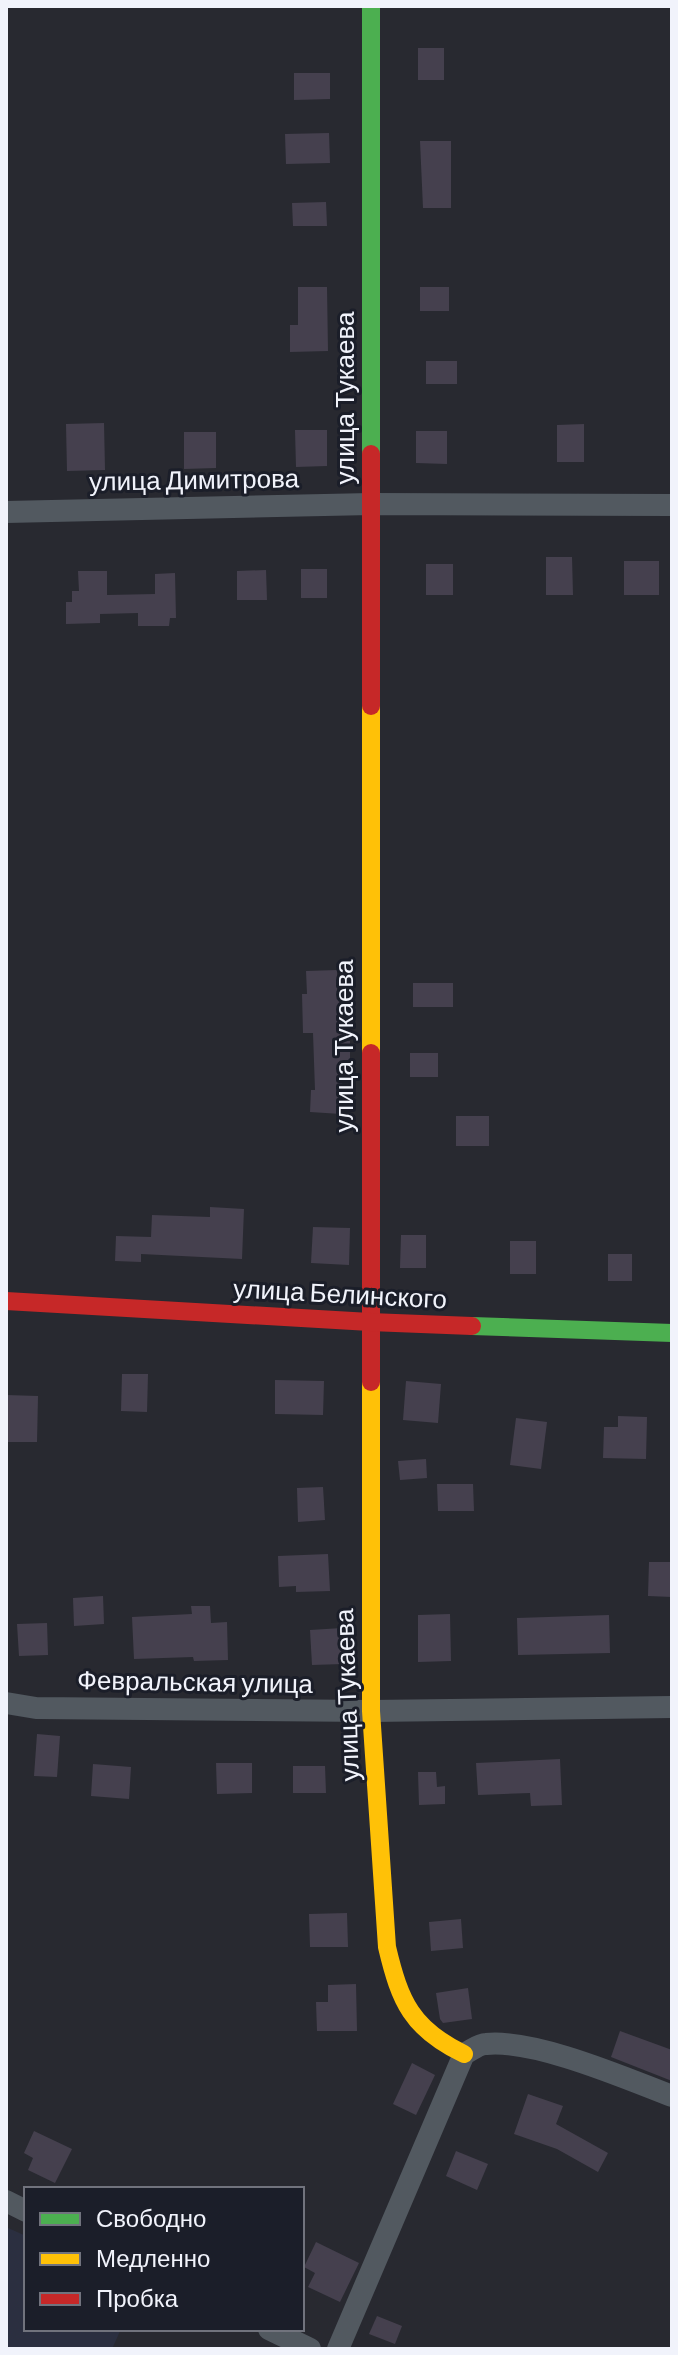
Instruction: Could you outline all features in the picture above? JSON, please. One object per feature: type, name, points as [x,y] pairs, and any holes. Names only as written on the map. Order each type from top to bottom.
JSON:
[{"type":"street","name":"улица Тукаева","points":[[371,6],[371,1711],[387,1947],[394,1979],[409,2009],[432,2037],[464,2054]]},
{"type":"street","name":"улица Димитрова","points":[[6,512],[371,504],[672,505]]},
{"type":"street","name":"улица Белинского","points":[[6,1301],[370,1322],[672,1333]]},
{"type":"street","name":"Февральская улица","points":[[6,1703],[36,1708],[371,1711],[672,1707]]},
{"type":"street","points":[[338,2349],[464,2054],[483,2043],[519,2045],[672,2096]]},
{"type":"street","points":[[6,2201],[24,2210]]},
{"type":"street","points":[[273,2331],[310,2349]]},
{"type":"shaded area","points":[[6,2227],[24,2235],[24,2331],[120,2331],[112,2349],[6,2349]]},
{"type":"building","points":[[418,48],[444,48],[444,80],[418,80]]},
{"type":"building","points":[[294,73],[330,73],[330,99],[294,100]]},
{"type":"building","points":[[329,133],[330,163],[286,164],[285,134]]},
{"type":"building","points":[[420,141],[451,141],[451,208],[423,208]]},
{"type":"building","points":[[326,202],[327,226],[293,226],[292,203]]},
{"type":"building","points":[[298,287],[327,287],[328,351],[290,352],[290,325],[298,325]]},
{"type":"building","points":[[420,287],[449,287],[449,311],[420,311]]},
{"type":"building","points":[[426,361],[457,361],[457,384],[426,384]]},
{"type":"building","points":[[104,423],[105,470],[67,471],[66,424]]},
{"type":"building","points":[[584,424],[584,462],[557,462],[557,425]]},
{"type":"building","points":[[295,430],[327,430],[327,466],[296,467]]},
{"type":"building","points":[[416,431],[447,431],[447,464],[416,463]]},
{"type":"building","points":[[184,432],[216,432],[216,468],[184,469]]},
{"type":"building","points":[[546,557],[572,557],[573,595],[546,595]]},
{"type":"building","points":[[624,561],[659,561],[659,595],[624,595]]},
{"type":"building","points":[[426,564],[453,564],[453,595],[426,595]]},
{"type":"building","points":[[301,569],[327,569],[327,598],[301,598]]},
{"type":"building","points":[[266,570],[267,600],[237,600],[237,571]]},
{"type":"building","points":[[78,571],[107,571],[107,595],[155,594],[155,574],[175,573],[176,618],[170,618],[169,626],[138,626],[138,613],[100,614],[100,623],[66,624],[66,602],[72,602],[72,591],[79,591]]},
{"type":"building","points":[[337,970],[337,993],[347,993],[350,1041],[350,1062],[343,1062],[341,1114],[310,1112],[311,1090],[315,1090],[313,1033],[303,1033],[302,994],[307,994],[306,971]]},
{"type":"building","points":[[413,983],[453,983],[453,1007],[413,1007]]},
{"type":"building","points":[[410,1053],[438,1053],[438,1077],[410,1077]]},
{"type":"building","points":[[456,1116],[489,1116],[489,1146],[456,1146]]},
{"type":"building","points":[[210,1207],[244,1209],[242,1259],[141,1254],[141,1262],[115,1261],[116,1236],[151,1237],[152,1215],[210,1217]]},
{"type":"building","points":[[313,1227],[350,1228],[349,1265],[311,1263]]},
{"type":"building","points":[[401,1235],[426,1235],[426,1268],[400,1268]]},
{"type":"building","points":[[510,1241],[536,1241],[536,1274],[510,1274]]},
{"type":"building","points":[[608,1254],[632,1254],[632,1281],[608,1281]]},
{"type":"building","points":[[122,1374],[148,1374],[147,1412],[121,1411]]},
{"type":"building","points":[[275,1380],[324,1381],[323,1415],[275,1414]]},
{"type":"building","points":[[406,1381],[441,1384],[438,1423],[403,1420]]},
{"type":"building","points":[[6,1395],[38,1396],[37,1442],[6,1442]]},
{"type":"building","points":[[618,1416],[647,1417],[646,1459],[603,1458],[604,1427],[618,1427]]},
{"type":"building","points":[[516,1418],[547,1422],[541,1469],[510,1465]]},
{"type":"building","points":[[426,1459],[427,1478],[400,1480],[398,1461]]},
{"type":"building","points":[[437,1484],[473,1484],[474,1511],[438,1511]]},
{"type":"building","points":[[323,1487],[325,1520],[298,1522],[297,1488]]},
{"type":"building","points":[[328,1554],[330,1591],[296,1592],[296,1586],[279,1587],[278,1556]]},
{"type":"building","points":[[649,1562],[672,1562],[672,1597],[648,1596]]},
{"type":"building","points":[[103,1596],[104,1624],[74,1626],[73,1598]]},
{"type":"building","points":[[191,1606],[210,1606],[211,1623],[227,1622],[228,1660],[194,1661],[193,1657],[134,1659],[132,1617],[192,1614]]},
{"type":"building","points":[[450,1614],[451,1661],[418,1662],[418,1615]]},
{"type":"building","points":[[609,1615],[610,1653],[518,1655],[517,1618]]},
{"type":"building","points":[[47,1623],[48,1655],[19,1656],[17,1624]]},
{"type":"building","points":[[342,1628],[343,1664],[312,1665],[310,1630]]},
{"type":"building","points":[[37,1734],[60,1736],[57,1777],[34,1776]]},
{"type":"building","points":[[560,1759],[562,1805],[531,1806],[530,1793],[478,1795],[476,1763]]},
{"type":"building","points":[[216,1763],[252,1763],[252,1793],[217,1794]]},
{"type":"building","points":[[93,1764],[131,1767],[129,1799],[91,1796]]},
{"type":"building","points":[[293,1766],[325,1766],[326,1793],[293,1793]]},
{"type":"building","points":[[418,1772],[436,1772],[437,1787],[445,1786],[445,1804],[419,1805]]},
{"type":"building","points":[[347,1913],[348,1947],[310,1947],[309,1914]]},
{"type":"building","points":[[461,1919],[463,1948],[431,1951],[429,1922]]},
{"type":"building","points":[[356,1984],[357,2031],[317,2031],[316,2002],[328,2002],[328,1985]]},
{"type":"building","points":[[468,1988],[472,2019],[443,2023],[436,1993]]},
{"type":"building","points":[[620,2031],[672,2050],[672,2081],[611,2057]]},
{"type":"building","points":[[412,2063],[435,2075],[416,2115],[393,2104]]},
{"type":"building","points":[[528,2094],[563,2106],[556,2124],[608,2153],[598,2172],[557,2149],[514,2134]]},
{"type":"building","points":[[34,2131],[72,2149],[55,2183],[28,2170],[33,2158],[24,2153]]},
{"type":"building","points":[[456,2151],[488,2164],[477,2190],[446,2176]]},
{"type":"building","points":[[316,2242],[359,2263],[340,2302],[308,2287],[315,2273],[304,2267]]},
{"type":"building","points":[[377,2316],[402,2326],[395,2344],[369,2334]]},
{"type":"traffic: fast","points":[[371,6],[371,454]]},
{"type":"traffic: fast","points":[[472,1326],[672,1333]]},
{"type":"traffic: slow","points":[[371,706],[371,1053]]},
{"type":"traffic: slow","points":[[371,1382],[371,1711],[387,1947],[397,1983],[411,2012],[432,2034],[464,2054]]},
{"type":"traffic: jam","points":[[371,454],[371,706]]},
{"type":"traffic: jam","points":[[371,1053],[371,1382]]},
{"type":"traffic: jam","points":[[6,1301],[472,1326]]}]
